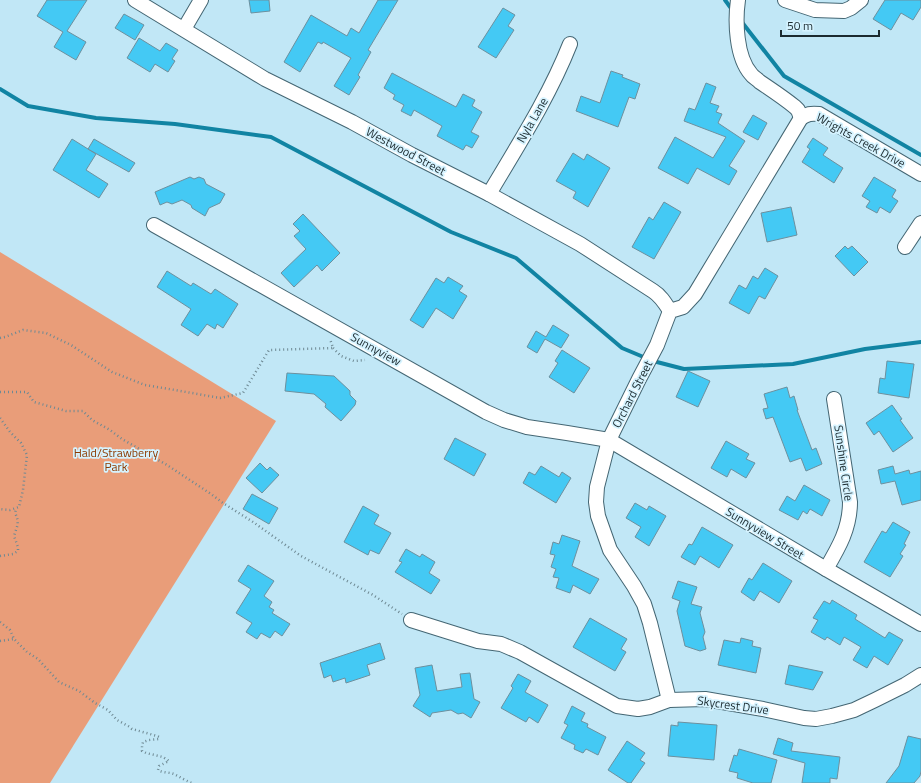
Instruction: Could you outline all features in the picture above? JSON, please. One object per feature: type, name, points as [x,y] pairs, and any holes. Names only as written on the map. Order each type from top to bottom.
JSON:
[{"type":"street","name":"Westwood Street","points":[[135,0],[265,78],[489,194],[580,244],[659,295],[666,303],[670,311]]},
{"type":"street","points":[[184,29],[201,0]]},
{"type":"street","points":[[670,311],[683,307],[695,294],[801,118],[795,107],[751,75],[745,66],[741,54],[736,26],[738,0]]},
{"type":"street","points":[[785,0],[815,10],[844,11],[861,0]]},
{"type":"street","name":"Nyla Lane","points":[[489,194],[545,98],[570,44]]},
{"type":"street","name":"Wrights Creek Drive","points":[[801,118],[807,114],[818,114],[921,174]]},
{"type":"street","points":[[905,247],[921,223]]},
{"type":"street","name":"Sunnyview","points":[[154,225],[486,412],[504,420],[527,427],[609,440]]},
{"type":"street","name":"Orchard Street","points":[[668,700],[650,623],[644,604],[610,550],[598,516],[596,487],[609,440],[657,345],[670,311]]},
{"type":"street","name":"Sunshine Circle","points":[[826,569],[838,550],[850,514],[850,502],[834,399]]},
{"type":"street","name":"Sunnyview Street","points":[[609,440],[921,624]]},
{"type":"street","name":"Skycrest Drive","points":[[411,620],[478,641],[501,644],[520,652],[617,706],[627,708],[650,707],[668,700],[705,699],[763,708],[804,718],[816,719],[854,710],[905,685],[921,675]]},
{"type":"path","points":[[0,338],[23,330],[46,333],[71,344],[112,372],[145,386],[220,398],[243,393],[269,350],[333,348],[330,337],[332,324]]},
{"type":"path","points":[[0,392],[27,392],[34,402],[66,410],[82,411],[92,420],[167,465],[211,494],[223,504],[301,556],[373,595],[411,620]]},
{"type":"path","points":[[0,418],[21,444],[27,455],[19,507],[10,510],[0,509]]},
{"type":"path","points":[[0,556],[13,554],[18,551],[14,536],[18,519],[15,513],[16,508]]},
{"type":"path","points":[[0,622],[10,630],[14,639],[27,652],[38,659],[59,682],[78,691],[108,710],[117,720],[132,729],[159,737],[159,739],[143,742],[142,750],[146,753],[163,757],[169,762],[159,766],[158,770],[160,772],[175,775],[192,783]]},
{"type":"path","points":[[0,641],[14,639]]},
{"type":"green space","name":"Hald/Strawberry Park","points":[[0,252],[276,421],[50,783],[0,783]]},
{"type":"building","points":[[47,0],[87,0],[67,31],[86,42],[76,60],[54,47],[63,32],[37,16]]},
{"type":"building","points":[[249,0],[269,0],[270,11],[251,13]]},
{"type":"building","points":[[378,0],[398,0],[368,50],[371,52],[358,75],[360,77],[349,95],[334,86],[351,58],[323,42],[322,44],[318,42],[300,72],[284,62],[311,15],[347,36],[351,28],[359,33]]},
{"type":"building","points":[[885,0],[921,0],[921,7],[913,20],[901,13],[891,30],[873,19]]},
{"type":"building","points":[[503,8],[515,15],[508,26],[514,30],[496,58],[478,47]]},
{"type":"building","points":[[124,14],[144,25],[135,40],[115,28]]},
{"type":"building","points":[[139,38],[160,51],[166,43],[178,50],[172,59],[175,61],[168,72],[155,64],[150,72],[127,58]]},
{"type":"building","points":[[611,71],[623,75],[622,77],[640,84],[635,99],[629,97],[618,127],[576,111],[581,96],[600,103]]},
{"type":"building","points":[[392,73],[456,107],[463,94],[475,100],[472,106],[482,112],[471,132],[479,136],[472,148],[466,145],[463,150],[437,136],[442,126],[414,110],[411,116],[401,111],[404,105],[393,99],[395,95],[384,88]]},
{"type":"building","points":[[706,83],[716,87],[710,103],[719,106],[716,112],[722,114],[718,123],[745,141],[729,166],[737,171],[729,185],[697,168],[688,184],[658,168],[675,137],[713,158],[726,137],[684,121],[689,108],[695,110]]},
{"type":"building","points":[[753,115],[767,123],[758,140],[743,132]]},
{"type":"building","points":[[813,138],[828,148],[823,155],[843,168],[834,183],[802,162],[810,149],[807,147]]},
{"type":"building","points":[[72,139],[96,154],[86,170],[108,184],[99,198],[53,170]]},
{"type":"building","points":[[94,139],[135,163],[129,172],[88,149]]},
{"type":"building","points":[[573,153],[584,160],[587,154],[610,168],[588,207],[573,198],[576,192],[556,181]]},
{"type":"building","points":[[190,177],[194,179],[199,177],[204,179],[206,184],[225,194],[220,203],[209,208],[205,216],[182,200],[172,204],[167,202],[160,205],[155,192]]},
{"type":"building","points":[[874,177],[896,190],[892,197],[898,201],[890,213],[880,207],[877,213],[866,207],[870,201],[862,196]]},
{"type":"building","points":[[664,202],[681,212],[654,259],[632,247],[649,217],[653,220]]},
{"type":"building","points":[[791,207],[797,235],[767,242],[761,213]]},
{"type":"building","points":[[303,214],[340,253],[322,271],[317,265],[294,287],[281,273],[306,249],[294,236],[300,231],[293,224]]},
{"type":"building","points":[[845,246],[848,249],[852,246],[868,262],[854,276],[835,256]]},
{"type":"building","points":[[765,268],[778,276],[765,299],[759,296],[749,314],[729,303],[739,285],[746,289],[753,276],[758,279]]},
{"type":"building","points":[[167,271],[191,286],[193,283],[211,294],[215,289],[238,304],[223,328],[217,324],[215,329],[207,324],[198,336],[181,325],[191,309],[157,287]]},
{"type":"building","points":[[448,277],[463,286],[459,291],[467,296],[453,319],[436,308],[423,328],[410,320],[436,278],[444,283]]},
{"type":"building","points":[[553,325],[569,335],[561,348],[545,339],[537,353],[527,347],[536,331],[546,337]]},
{"type":"building","points":[[562,350],[590,368],[574,393],[549,377],[558,363],[555,361]]},
{"type":"building","points":[[887,361],[914,364],[909,398],[878,393],[880,378],[885,379]]},
{"type":"building","points":[[688,371],[710,381],[698,407],[676,397]]},
{"type":"building","points":[[287,373],[334,376],[350,391],[350,395],[356,401],[355,405],[341,421],[325,407],[326,404],[314,394],[285,391]]},
{"type":"building","points":[[787,387],[790,398],[794,396],[797,410],[812,450],[816,448],[822,464],[806,471],[801,458],[790,462],[773,417],[766,419],[763,409],[768,408],[764,394]]},
{"type":"building","points":[[892,405],[902,419],[900,420],[913,438],[893,452],[879,431],[874,435],[866,423]]},
{"type":"building","points":[[455,438],[486,454],[474,476],[444,459]]},
{"type":"building","points":[[726,441],[749,454],[746,459],[755,463],[746,478],[731,469],[727,477],[711,468]]},
{"type":"building","points":[[260,463],[267,470],[270,467],[279,475],[262,493],[246,478]]},
{"type":"building","points":[[541,466],[559,477],[562,472],[571,478],[556,503],[523,483],[529,472],[535,475]]},
{"type":"building","points":[[893,466],[895,474],[909,470],[910,474],[921,471],[921,500],[902,505],[895,481],[881,484],[878,470]]},
{"type":"building","points":[[804,485],[830,500],[822,516],[810,509],[807,514],[803,511],[798,520],[779,510],[787,496],[795,501]]},
{"type":"building","points":[[252,494],[278,508],[269,524],[243,509]]},
{"type":"building","points":[[635,503],[647,510],[649,506],[666,516],[649,546],[635,537],[641,527],[626,518]]},
{"type":"building","points":[[363,506],[379,515],[374,524],[391,533],[379,554],[370,550],[368,555],[344,542]]},
{"type":"building","points":[[893,522],[910,532],[904,544],[906,545],[900,554],[903,556],[890,577],[864,562],[882,531],[886,533]]},
{"type":"building","points":[[702,527],[733,545],[719,568],[700,556],[695,565],[681,557],[689,544],[692,545]]},
{"type":"building","points":[[562,535],[580,541],[572,566],[599,579],[590,594],[573,585],[570,593],[556,588],[559,578],[553,577],[556,569],[551,567],[555,555],[550,554],[553,542],[559,544]]},
{"type":"building","points":[[406,549],[420,557],[422,554],[435,562],[429,573],[440,580],[431,594],[395,572],[402,562],[399,561]]},
{"type":"building","points":[[763,563],[792,581],[779,603],[760,591],[754,601],[741,592],[749,578],[752,580]]},
{"type":"building","points":[[248,565],[274,581],[264,596],[272,602],[269,607],[274,610],[272,613],[290,624],[282,636],[275,631],[270,638],[261,633],[257,639],[246,632],[252,623],[236,613],[251,589],[238,581]]},
{"type":"building","points":[[678,581],[697,587],[691,604],[702,607],[700,613],[705,632],[703,637],[706,649],[700,651],[685,646],[677,611],[680,601],[672,598]]},
{"type":"building","points":[[832,600],[857,615],[855,619],[885,638],[889,632],[903,640],[888,665],[874,656],[867,668],[853,660],[861,647],[844,637],[840,645],[827,637],[825,640],[811,632],[818,620],[813,618],[824,601],[830,604]]},
{"type":"building","points":[[590,618],[627,639],[621,649],[626,652],[615,671],[573,647]]},
{"type":"building","points":[[741,638],[753,641],[752,646],[761,648],[756,673],[718,665],[724,640],[740,643]]},
{"type":"building","points":[[380,643],[385,659],[367,665],[370,675],[346,683],[345,678],[333,682],[331,675],[324,678],[320,663]]},
{"type":"building","points":[[432,665],[437,691],[462,687],[460,674],[470,673],[474,699],[480,702],[471,718],[463,713],[458,714],[451,710],[432,713],[430,717],[413,706],[420,695],[415,668]]},
{"type":"building","points":[[789,665],[823,672],[813,690],[785,684]]},
{"type":"building","points":[[518,674],[531,681],[525,692],[548,705],[538,723],[529,717],[526,722],[501,708],[513,688],[511,686]]},
{"type":"building","points":[[572,706],[585,713],[581,721],[588,724],[587,727],[606,737],[598,755],[586,749],[583,753],[574,749],[575,745],[561,738],[568,725],[564,723]]},
{"type":"building","points":[[678,722],[717,725],[714,760],[668,756],[671,725],[678,726]]},
{"type":"building","points":[[908,736],[921,739],[920,776],[914,783],[886,783],[899,766]]},
{"type":"building","points":[[778,738],[793,743],[791,751],[840,757],[837,779],[830,778],[830,783],[802,783],[805,763],[773,754]]},
{"type":"building","points":[[627,741],[645,753],[640,760],[645,763],[631,783],[628,783],[608,770]]},
{"type":"building","points":[[739,749],[777,760],[771,783],[753,783],[737,778],[738,773],[729,771],[734,755],[737,756]]},
{"type":"waterway","points":[[725,0],[733,11]]},
{"type":"waterway","points":[[741,21],[784,76],[921,155]]},
{"type":"waterway","points":[[0,89],[28,106],[96,118],[175,124],[271,137],[451,232],[516,258],[622,348],[653,361],[684,369],[793,364],[865,349],[921,342]]}]
